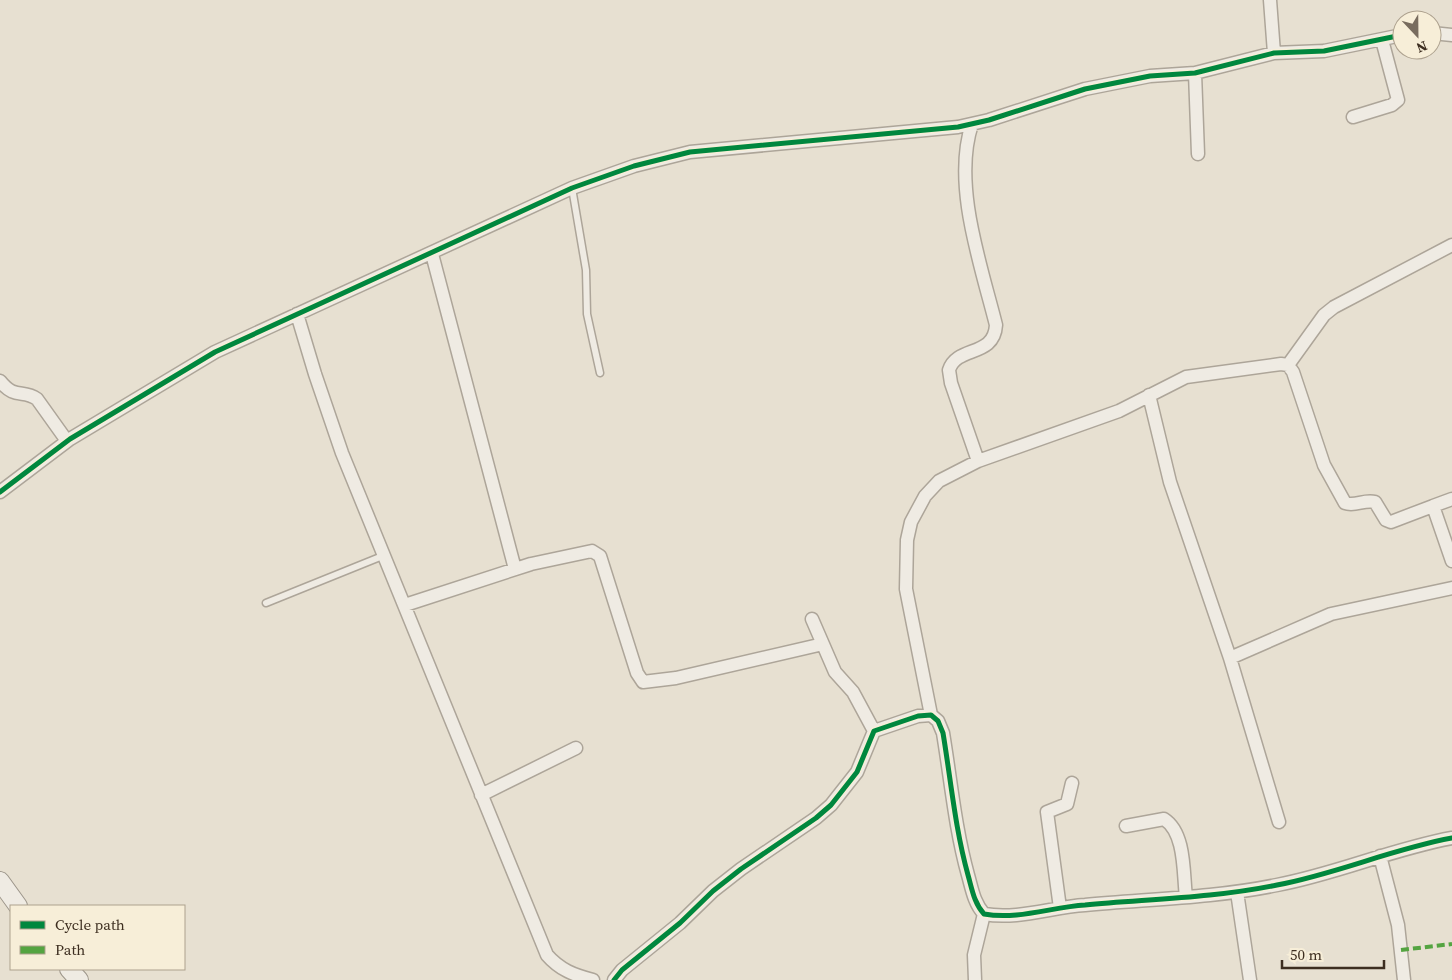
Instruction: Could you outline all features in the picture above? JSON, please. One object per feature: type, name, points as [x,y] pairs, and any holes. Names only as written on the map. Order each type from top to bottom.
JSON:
[{"type":"street","points":[[1270,0],[1274,53]]},
{"type":"street","points":[[0,492],[67,441],[216,352],[572,188],[634,166],[690,152],[972,124],[1085,88],[1150,76],[1195,73],[1274,53],[1324,51],[1392,38]]},
{"type":"street","points":[[1353,117],[1392,105],[1398,100],[1382,40]]},
{"type":"street","points":[[1195,73],[1198,154]]},
{"type":"street","points":[[972,124],[966,144],[965,158],[968,201],[996,325],[996,333],[988,345],[956,359],[949,370],[950,383],[978,461]]},
{"type":"street","points":[[1288,366],[1324,315],[1334,307],[1452,245]]},
{"type":"street","points":[[432,254],[515,569]]},
{"type":"street","points":[[297,314],[342,452],[449,710],[481,796],[547,955],[557,966],[573,975],[593,980]]},
{"type":"street","points":[[1288,366],[1263,366],[1186,377],[1119,411],[978,461],[939,481],[925,496],[911,522],[907,540],[906,590],[931,715],[938,721],[943,733],[958,835],[974,897],[978,907],[984,914],[1007,916],[1060,908],[1237,892],[1297,881],[1380,856],[1452,838]]},
{"type":"street","points":[[1288,366],[1293,372],[1324,465],[1345,503],[1350,505],[1368,500],[1374,502],[1386,520],[1391,522],[1452,498]]},
{"type":"street","points":[[0,381],[9,391],[17,394],[32,395],[37,399],[67,441]]},
{"type":"street","points":[[1148,395],[1170,482],[1230,658],[1279,822]]},
{"type":"street","points":[[1433,506],[1452,562]]},
{"type":"street","points":[[405,605],[515,569],[574,554],[596,552],[602,562],[637,672],[643,682],[676,678],[823,644]]},
{"type":"street","points":[[1230,658],[1331,614],[1452,588]]},
{"type":"street","points":[[812,619],[835,672],[853,692],[874,731]]},
{"type":"street","points":[[614,980],[622,970],[680,923],[713,890],[740,868],[824,812],[843,792],[857,772],[874,731],[918,716],[931,715]]},
{"type":"street","points":[[481,796],[576,748]]},
{"type":"street","points":[[1060,908],[1047,812],[1067,804],[1072,783]]},
{"type":"street","points":[[1126,826],[1164,819],[1172,824],[1177,834],[1186,897]]},
{"type":"street","points":[[1380,856],[1398,925],[1404,980]]},
{"type":"street","points":[[0,881],[17,905]]},
{"type":"street","points":[[1237,892],[1250,980]]},
{"type":"street","points":[[975,980],[974,955],[984,914]]},
{"type":"street","points":[[70,970],[79,980]]},
{"type":"lane","points":[[572,188],[586,270],[587,314],[600,373]]},
{"type":"lane","points":[[266,603],[385,556]]},
{"type":"marked path","points":[[1401,950],[1452,944]]},
{"type":"cycle path","points":[[0,492],[70,439],[215,352],[572,188],[634,166],[690,152],[958,127],[989,120],[1085,89],[1150,76],[1195,73],[1274,53],[1324,51],[1392,37]]},
{"type":"cycle path","points":[[614,980],[622,970],[680,923],[713,891],[741,869],[816,818],[831,805],[857,772],[874,731],[918,716],[931,715],[938,721],[943,733],[956,822],[974,896],[984,914],[1022,914],[1073,906],[1253,889],[1321,875],[1408,848],[1452,838]]}]
